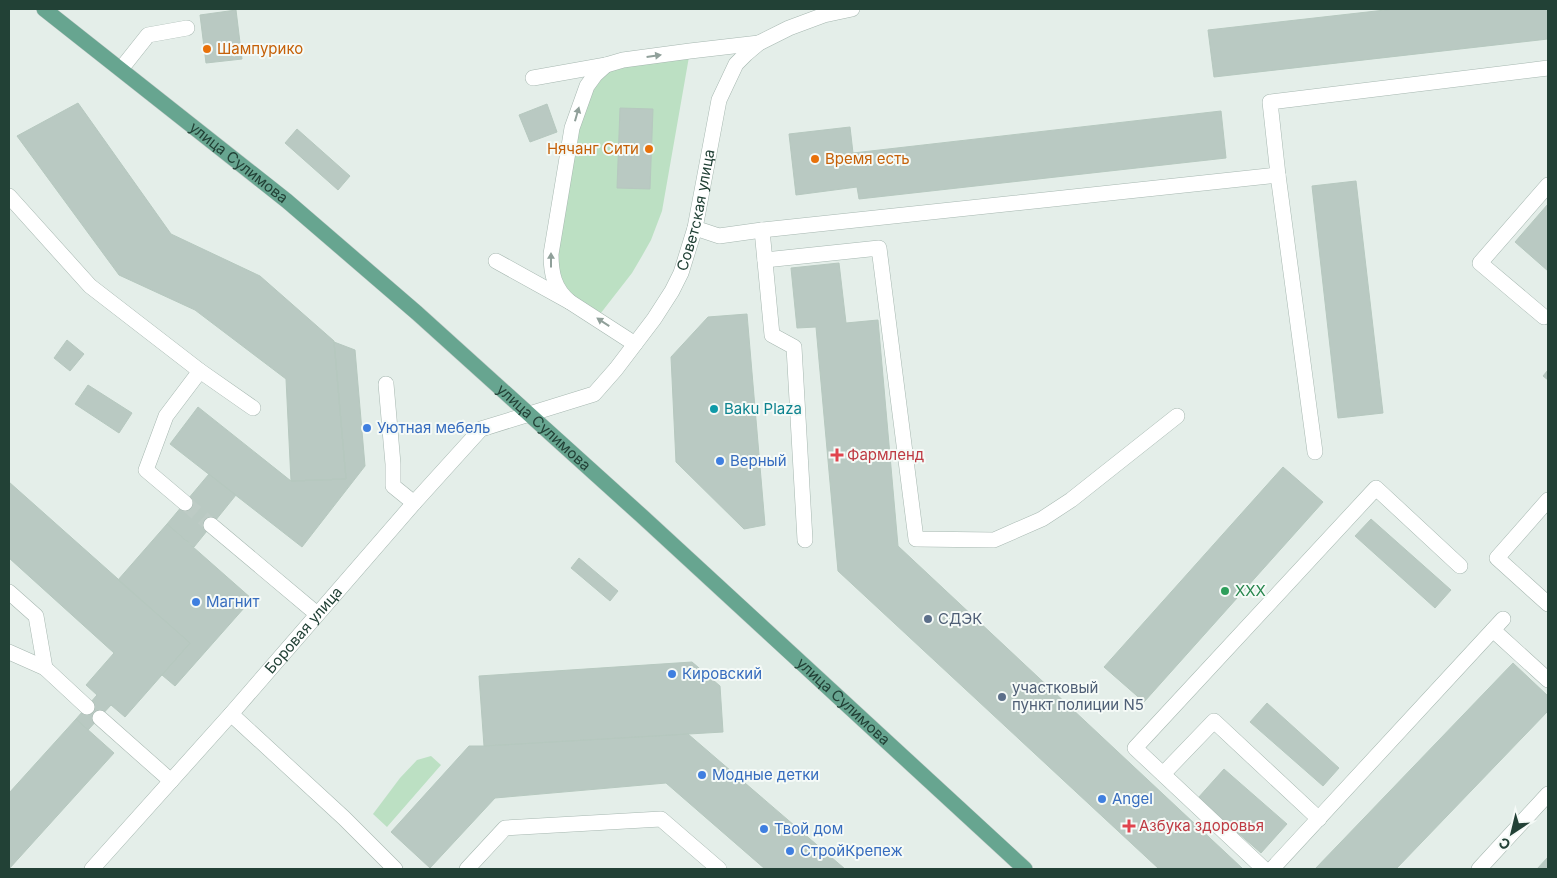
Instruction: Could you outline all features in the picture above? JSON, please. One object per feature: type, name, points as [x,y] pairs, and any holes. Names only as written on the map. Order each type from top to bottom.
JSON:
[{"type":"main road","name":"улица Сулимова","points":[[44,9],[286,201],[417,313],[659,531],[1025,869]]},
{"type":"street","name":"Советская улица","points":[[530,415],[594,394],[616,369],[672,292],[682,273],[695,228],[719,100],[736,64],[760,43],[824,15],[850,9]]},
{"type":"street","points":[[121,69],[148,35],[187,28]]},
{"type":"street","points":[[533,78],[642,57],[760,43]]},
{"type":"street","points":[[570,302],[562,295],[555,283],[551,271],[551,254],[575,121],[586,86],[606,65]]},
{"type":"street","points":[[1315,452],[1270,102],[1548,68]]},
{"type":"street","points":[[695,228],[719,236],[1278,175]]},
{"type":"street","points":[[1544,317],[1480,264],[1548,185]]},
{"type":"street","points":[[9,196],[90,286],[200,371],[253,408]]},
{"type":"street","points":[[762,230],[772,335],[794,347],[805,540]]},
{"type":"street","points":[[765,260],[879,248],[916,539],[994,540],[1042,519],[1071,500],[1177,416]]},
{"type":"street","points":[[496,261],[570,302],[635,344]]},
{"type":"street","points":[[185,503],[146,470],[166,416],[200,371]]},
{"type":"street","points":[[386,384],[393,464],[393,486],[414,503]]},
{"type":"street","name":"Боровая улица","points":[[92,869],[481,429],[530,415]]},
{"type":"street","points":[[1264,869],[1136,748],[1376,488],[1460,566]]},
{"type":"street","points":[[1548,500],[1498,558],[1548,604]]},
{"type":"street","points":[[211,525],[317,614]]},
{"type":"street","points":[[9,592],[36,616],[45,668]]},
{"type":"street","points":[[1272,869],[1498,624],[1548,680]]},
{"type":"street","points":[[9,652],[45,668],[86,707]]},
{"type":"street","points":[[231,714],[344,818],[395,869]]},
{"type":"street","points":[[100,718],[171,781]]},
{"type":"street","points":[[1164,774],[1214,721],[1319,818]]},
{"type":"street","points":[[1479,869],[1548,794]]},
{"type":"street","points":[[467,869],[504,828],[661,819],[719,869]]},
{"type":"green space","points":[[690,51],[662,211],[651,240],[632,273],[597,318],[555,283],[572,128],[595,75]]},
{"type":"green space","points":[[431,756],[441,765],[387,827],[373,814],[400,778],[417,760]]},
{"type":"building","points":[[1394,9],[1548,9],[1548,39],[1214,77],[1208,30]]},
{"type":"building","points":[[236,10],[242,59],[206,63],[200,15]]},
{"type":"building","points":[[78,103],[171,234],[260,276],[334,341],[346,479],[291,481],[286,379],[195,310],[119,275],[17,136]]},
{"type":"building","points":[[547,104],[557,132],[530,142],[519,115]]},
{"type":"building","points":[[620,108],[653,109],[650,189],[617,188]]},
{"type":"building","points":[[1221,111],[1226,158],[859,199],[857,187],[796,195],[789,134],[850,127],[853,153]]},
{"type":"building","points":[[297,129],[350,176],[338,190],[285,143]]},
{"type":"building","points":[[1356,181],[1383,413],[1338,418],[1312,186]]},
{"type":"building","points":[[1548,204],[1548,271],[1515,242]]},
{"type":"building","points":[[839,263],[846,323],[878,320],[898,546],[1242,868],[1159,869],[838,571],[816,327],[797,328],[791,268]]},
{"type":"building","name":"Baku Plaza","points":[[747,314],[765,525],[744,529],[676,462],[671,357],[708,317]]},
{"type":"building","points":[[67,340],[84,354],[70,371],[54,358]]},
{"type":"building","points":[[334,342],[355,350],[365,466],[302,547],[170,444],[198,407],[291,481],[346,479]]},
{"type":"building","points":[[1548,370],[1548,380],[1543,376]]},
{"type":"building","points":[[88,385],[132,413],[119,433],[75,404]]},
{"type":"building","points":[[1283,467],[1323,502],[1144,702],[1104,667]]},
{"type":"building","points":[[209,474],[236,495],[194,547],[167,524]]},
{"type":"building","points":[[9,482],[190,643],[125,717],[111,705],[88,730],[76,719],[97,695],[86,685],[114,653],[9,558]]},
{"type":"building","points":[[1371,519],[1451,590],[1435,608],[1355,536]]},
{"type":"building","name":"Магнит","points":[[167,524],[252,599],[175,686],[162,675],[190,643],[118,580]]},
{"type":"building","points":[[579,558],[618,591],[610,601],[571,568]]},
{"type":"building","points":[[692,662],[720,686],[723,732],[484,746],[479,676]]},
{"type":"building","points":[[1513,663],[1548,696],[1548,711],[1396,869],[1315,869]]},
{"type":"building","points":[[1267,703],[1339,768],[1323,786],[1250,722]]},
{"type":"building","points":[[76,719],[114,753],[9,869],[9,793]]},
{"type":"building","points":[[688,734],[845,869],[765,869],[666,783],[495,798],[430,868],[391,832],[469,746]]},
{"type":"building","points":[[1224,769],[1287,824],[1261,853],[1198,798]]},
{"type":"building","points":[[1548,857],[1548,869],[1537,869]]},
{"type":"tunnel","points":[[185,503],[211,525]]},
{"type":"place","name":"Шампурико","points":[[207,49]]},
{"type":"place","name":"Нячанг Сити","points":[[649,149]]},
{"type":"place","name":"Время есть","points":[[815,159]]},
{"type":"place","name":"Baku Plaza","points":[[714,409]]},
{"type":"place","name":"Уютная мебель","points":[[367,428]]},
{"type":"place","name":"Фармленд","points":[[837,455]]},
{"type":"place","name":"Верный","points":[[720,461]]},
{"type":"place","name":"XXX","points":[[1225,591]]},
{"type":"place","name":"Магнит","points":[[196,602]]},
{"type":"place","name":"СДЭК","points":[[928,619]]},
{"type":"place","name":"Кировский","points":[[672,674]]},
{"type":"place","name":"участковый пункт полиции N5","points":[[1002,697]]},
{"type":"place","name":"Модные детки","points":[[702,775]]},
{"type":"place","name":"Angel","points":[[1102,799]]},
{"type":"place","name":"Азбука здоровья","points":[[1129,826]]},
{"type":"place","name":"Твой дом","points":[[764,829]]},
{"type":"place","name":"СтройКрепеж","points":[[790,851]]}]
